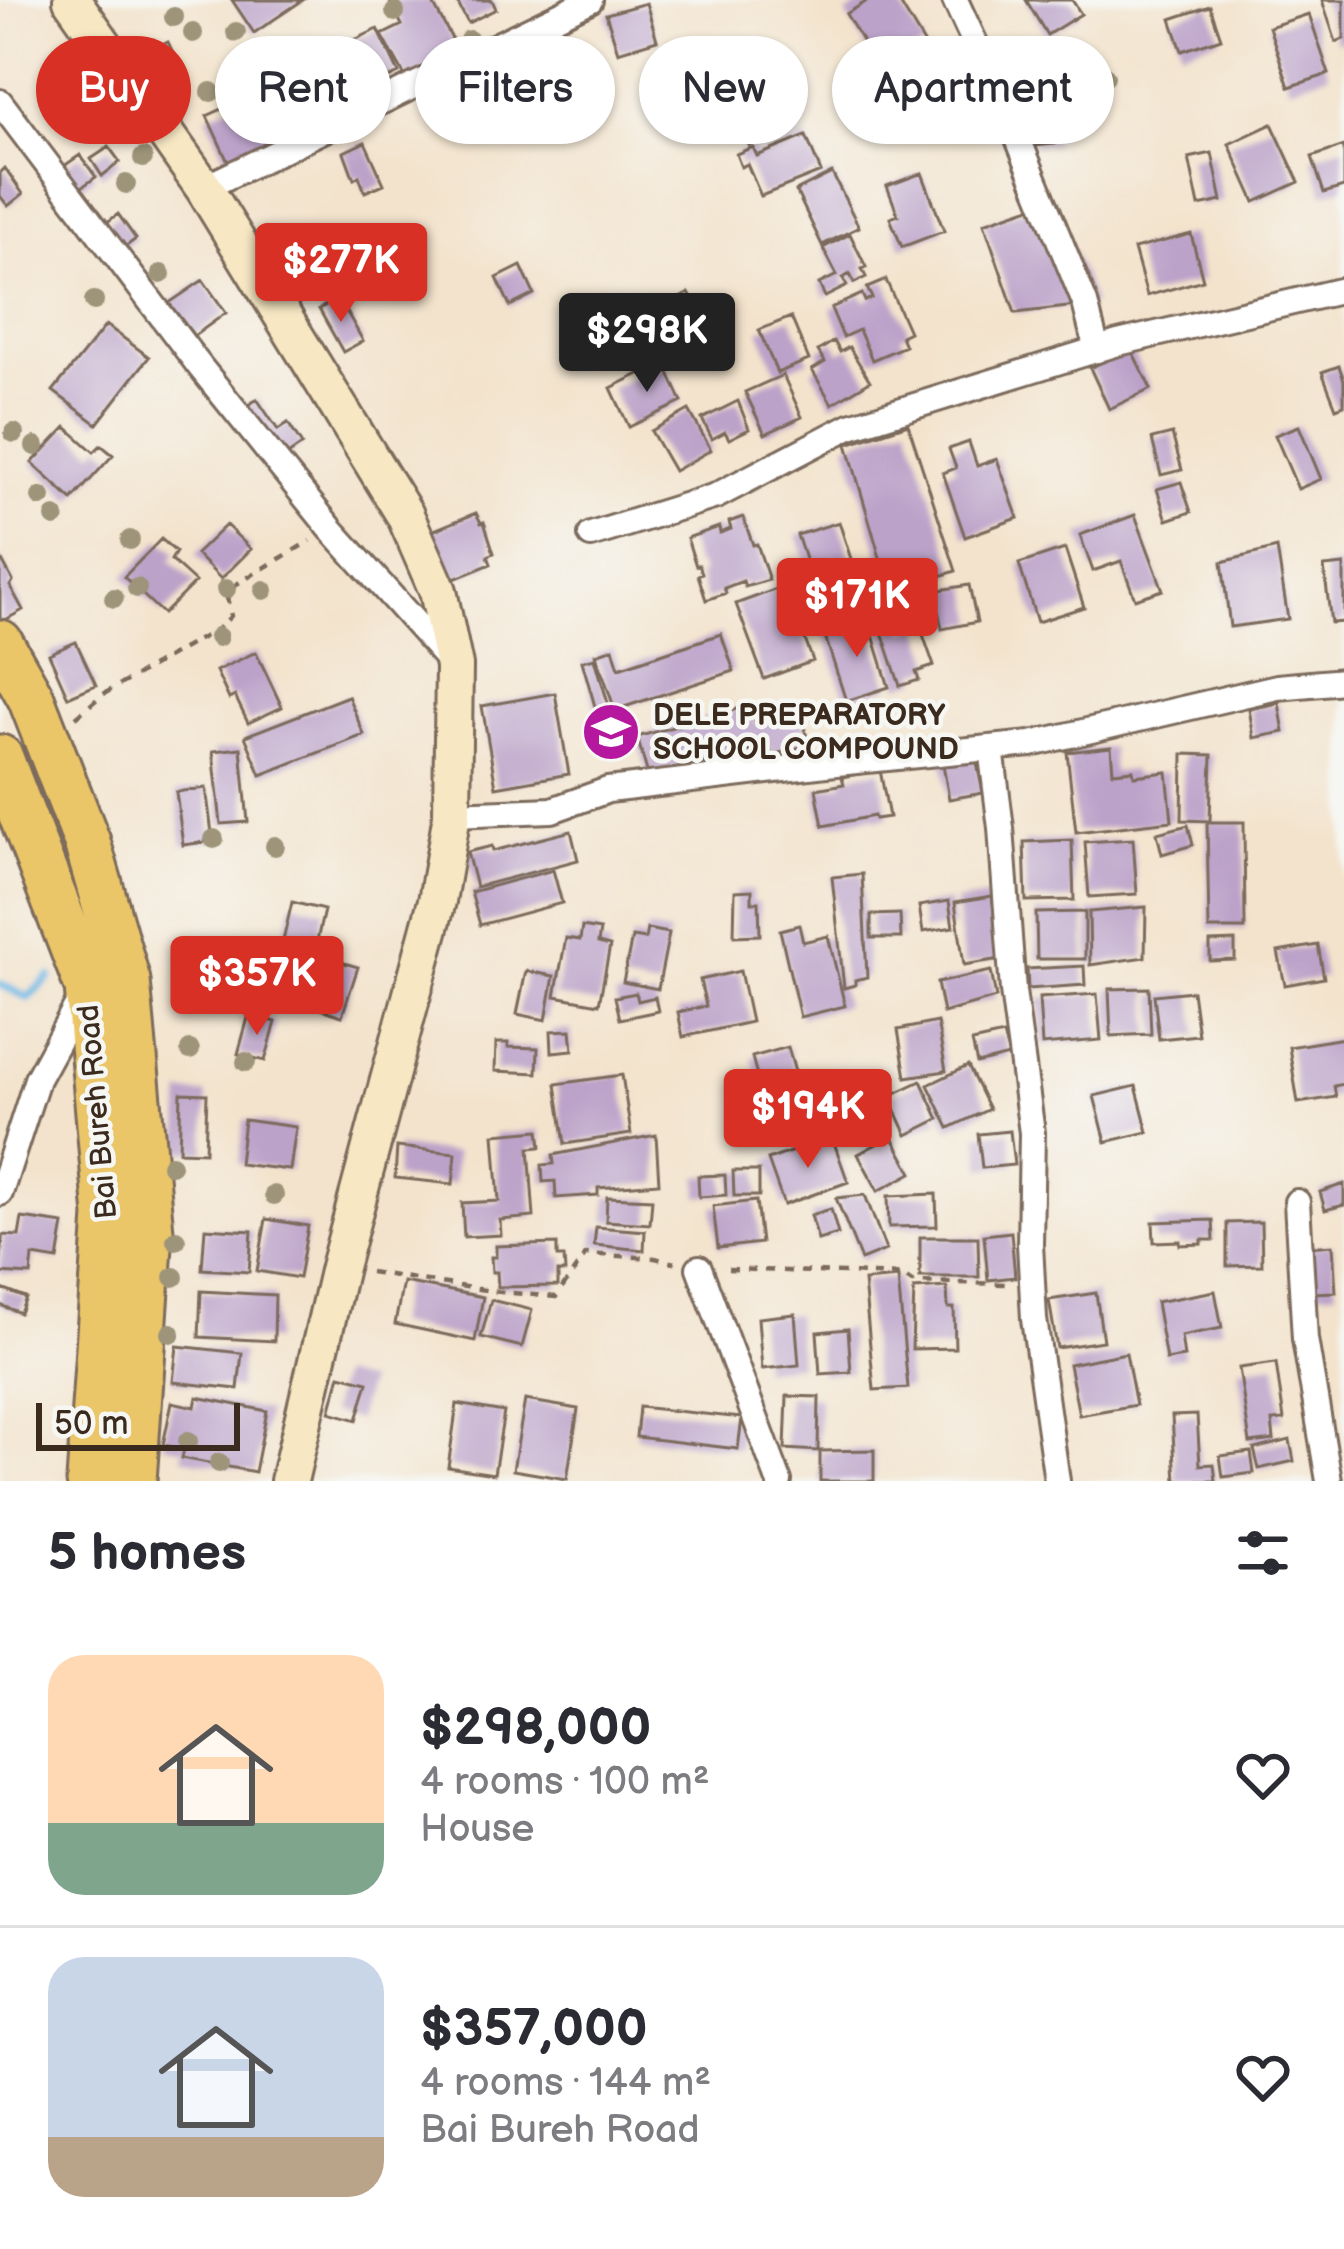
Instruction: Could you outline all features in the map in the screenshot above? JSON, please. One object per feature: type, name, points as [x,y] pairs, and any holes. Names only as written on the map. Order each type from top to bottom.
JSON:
[{"type":"highway","name":"Bai Bureh Road","points":[[0,644],[31,698],[87,842],[127,981],[150,1232],[133,1481]]},
{"type":"highway","name":"Bai Bureh Road","points":[[0,758],[88,987],[108,1216],[90,1481]]},
{"type":"street","points":[[72,0],[205,188],[405,515],[438,591],[454,666],[452,814],[437,901],[339,1267],[289,1481]]},
{"type":"street","points":[[205,188],[590,0]]},
{"type":"street","points":[[955,0],[1010,119],[1085,303],[1097,350]]},
{"type":"street","points":[[0,102],[201,368],[331,530],[454,666]]},
{"type":"street","points":[[592,535],[716,496],[850,426],[1097,350],[1344,290]]},
{"type":"street","points":[[452,814],[552,810],[608,790],[1030,744],[1277,688],[1344,680]]},
{"type":"street","points":[[991,748],[1012,991],[1032,1133],[1034,1319],[1057,1481]]},
{"type":"street","points":[[0,1193],[37,1079],[88,987]]},
{"type":"street","points":[[1297,1202],[1305,1339],[1329,1481]]},
{"type":"street","points":[[699,1268],[779,1481]]},
{"type":"path","points":[[75,718],[102,695],[219,628],[230,616],[227,598],[235,584],[331,530]]},
{"type":"building","points":[[232,0],[303,0],[254,33]]},
{"type":"building","points":[[389,0],[431,0],[450,36],[415,36],[415,76],[407,80],[391,51],[391,36],[382,35],[402,25]]},
{"type":"building","points":[[456,0],[492,0],[496,9],[468,23]]},
{"type":"building","points":[[869,0],[898,0],[920,36],[859,36],[846,14]]},
{"type":"building","points":[[1026,0],[1072,0],[1081,14],[1047,35]]},
{"type":"building","points":[[1322,0],[1344,0],[1344,39],[1336,42]]},
{"type":"building","points":[[646,3],[656,36],[639,36],[639,46],[618,52],[606,14]]},
{"type":"building","points":[[1210,6],[1221,38],[1182,51],[1171,19]]},
{"type":"building","points":[[1309,14],[1329,74],[1289,87],[1269,27]]},
{"type":"building","points":[[1272,124],[1299,182],[1255,202],[1229,144]]},
{"type":"building","points":[[808,141],[821,172],[761,196],[747,164],[741,167],[736,154],[753,147],[757,156]]},
{"type":"building","points":[[220,144],[272,145],[229,164]]},
{"type":"building","points":[[366,144],[384,184],[365,192],[359,176],[354,179],[344,152]]},
{"type":"building","points":[[1344,146],[1344,187],[1324,193],[1312,157]]},
{"type":"building","points":[[109,147],[120,162],[102,176],[91,159]]},
{"type":"building","points":[[1212,153],[1222,201],[1199,206],[1189,158]]},
{"type":"building","points":[[80,155],[96,177],[64,200],[48,177]]},
{"type":"building","points":[[5,168],[23,194],[8,206],[0,196],[0,173]]},
{"type":"building","points":[[832,173],[859,227],[822,245],[796,191]]},
{"type":"building","points":[[922,173],[944,231],[902,247],[890,218],[898,215],[887,186]]},
{"type":"building","points":[[1054,199],[1094,304],[1015,313],[984,223]]},
{"type":"building","points":[[118,214],[136,239],[117,253],[99,228]]},
{"type":"building","points":[[850,234],[866,277],[854,283],[850,274],[843,278],[847,286],[825,297],[819,284],[837,275],[823,248]]},
{"type":"building","points":[[1191,234],[1203,280],[1147,296],[1134,249]]},
{"type":"building","points":[[521,266],[534,294],[510,306],[497,278]]},
{"type":"building","points":[[203,280],[226,313],[194,336],[169,303]]},
{"type":"building","points":[[886,280],[909,332],[901,336],[905,346],[872,360],[859,330],[843,337],[831,308],[862,294],[865,301],[872,298],[867,288]]},
{"type":"building","points":[[689,293],[706,324],[670,344],[652,313]]},
{"type":"building","points":[[339,298],[363,341],[343,352],[319,309]]},
{"type":"building","points":[[791,317],[809,360],[777,373],[759,330]]},
{"type":"building","points":[[106,325],[149,357],[97,424],[53,391]]},
{"type":"building","points":[[834,341],[840,352],[849,347],[870,381],[832,404],[812,370],[825,362],[818,351]]},
{"type":"building","points":[[1131,349],[1151,389],[1109,409],[1090,368]]},
{"type":"building","points":[[664,362],[682,402],[629,427],[611,388]]},
{"type":"building","points":[[1339,366],[1344,405],[1336,408],[1322,372]]},
{"type":"building","points":[[783,375],[802,417],[765,434],[745,392]]},
{"type":"building","points":[[257,399],[278,430],[288,423],[302,445],[271,467],[235,415]]},
{"type":"building","points":[[738,401],[749,429],[729,439],[725,432],[712,439],[702,419]]},
{"type":"building","points":[[689,410],[711,450],[674,471],[651,431]]},
{"type":"building","points":[[908,424],[956,571],[890,592],[847,444]]},
{"type":"building","points":[[1299,426],[1321,479],[1298,489],[1275,435]]},
{"type":"building","points":[[66,427],[94,452],[101,445],[113,455],[72,500],[32,463]]},
{"type":"building","points":[[1172,434],[1182,470],[1161,475],[1152,439]]},
{"type":"building","points":[[969,442],[977,466],[997,459],[1018,518],[965,537],[943,473],[956,468],[949,449]]},
{"type":"building","points":[[1181,482],[1191,512],[1167,520],[1157,489]]},
{"type":"building","points":[[476,513],[484,522],[494,553],[488,556],[491,564],[425,591],[410,540]]},
{"type":"building","points":[[1135,515],[1163,590],[1135,599],[1121,561],[1093,571],[1080,535]]},
{"type":"building","points":[[743,517],[769,580],[745,587],[743,581],[706,600],[698,575],[702,573],[687,538],[719,527],[720,533],[731,529],[729,522]]},
{"type":"building","points":[[839,522],[864,599],[823,613],[797,535]]},
{"type":"building","points":[[226,525],[251,549],[221,579],[196,554]]},
{"type":"building","points":[[161,539],[176,552],[171,560],[195,582],[163,614],[124,577]]},
{"type":"building","points":[[1277,548],[1288,619],[1230,627],[1222,562]]},
{"type":"building","points":[[1065,549],[1084,607],[1037,622],[1019,564]]},
{"type":"building","points":[[0,557],[23,610],[0,623]]},
{"type":"building","points":[[1344,565],[1344,622],[1331,623],[1324,567]]},
{"type":"building","points":[[969,585],[977,622],[942,629],[934,591]]},
{"type":"building","name":"DELE PREPARATORY SCHOOL COMPOUND","points":[[785,586],[813,661],[764,679],[736,604]]},
{"type":"building","points":[[868,619],[889,687],[846,701],[824,633]]},
{"type":"building","points":[[902,626],[904,631],[920,626],[934,666],[916,672],[919,680],[900,686],[882,632]]},
{"type":"building","name":"DELE PREPARATORY SCHOOL COMPOUND","points":[[721,634],[734,671],[615,710],[596,654],[613,648],[619,668]]},
{"type":"building","points":[[76,642],[96,685],[68,697],[49,654]]},
{"type":"building","points":[[256,652],[282,707],[248,723],[235,696],[229,699],[216,671]]},
{"type":"building","points":[[595,658],[609,707],[596,710],[582,661]]},
{"type":"building","points":[[555,693],[569,774],[496,787],[482,706]]},
{"type":"building","points":[[348,696],[364,735],[261,775],[245,736]]},
{"type":"building","points":[[1279,703],[1284,732],[1254,738],[1249,709]]},
{"type":"building","name":"DELE PREPARATORY SCHOOL COMPOUND","points":[[751,705],[756,724],[800,711],[809,745],[772,755],[769,747],[648,775],[637,737]]},
{"type":"building","points":[[1111,747],[1113,772],[1133,770],[1134,776],[1167,772],[1172,821],[1076,832],[1067,752]]},
{"type":"building","points":[[241,748],[248,822],[221,824],[213,751]]},
{"type":"building","points":[[975,753],[983,793],[949,799],[942,759]]},
{"type":"building","points":[[1183,754],[1212,755],[1210,821],[1182,820]]},
{"type":"building","points":[[880,770],[889,817],[823,826],[816,789],[844,784],[842,777]]},
{"type":"building","points":[[206,788],[213,841],[183,845],[176,792]]},
{"type":"building","points":[[1207,822],[1244,822],[1245,929],[1209,929]]},
{"type":"building","points":[[1188,825],[1193,845],[1162,854],[1157,833]]},
{"type":"building","points":[[571,831],[578,860],[476,887],[467,852],[492,846],[493,851]]},
{"type":"building","points":[[1133,839],[1137,894],[1089,897],[1085,842]]},
{"type":"building","points":[[1072,840],[1074,900],[1026,901],[1024,842]]},
{"type":"building","points":[[553,870],[562,903],[480,925],[471,892]]},
{"type":"building","points":[[862,874],[867,977],[844,988],[832,877]]},
{"type":"building","points":[[752,890],[752,902],[759,902],[760,935],[734,936],[735,891]]},
{"type":"building","points":[[992,896],[1001,959],[964,965],[955,902]]},
{"type":"building","points":[[949,901],[953,927],[923,932],[919,906]]},
{"type":"building","points":[[292,902],[324,910],[312,962],[280,954]]},
{"type":"building","points":[[1146,907],[1145,957],[1090,965],[1089,912]]},
{"type":"building","points":[[1085,912],[1085,959],[1037,959],[1036,913]]},
{"type":"building","points":[[900,914],[901,938],[871,938],[871,915]]},
{"type":"building","points":[[799,925],[803,942],[828,936],[845,1006],[800,1017],[780,930]]},
{"type":"building","points":[[582,927],[600,930],[598,943],[610,946],[599,1004],[555,996],[566,938],[580,940]]},
{"type":"building","points":[[647,929],[669,933],[658,989],[623,982],[632,937],[645,939]]},
{"type":"building","points":[[1235,941],[1235,960],[1210,961],[1210,942]]},
{"type":"building","points":[[1318,945],[1324,978],[1285,985],[1278,952]]},
{"type":"building","points":[[317,955],[358,967],[342,1016],[302,1003]]},
{"type":"building","points":[[1084,966],[1085,985],[1028,989],[1027,969]]},
{"type":"building","points":[[526,971],[554,976],[546,1020],[517,1014]]},
{"type":"building","points":[[740,971],[751,1022],[683,1037],[678,1012],[706,1006],[700,980]]},
{"type":"building","points":[[991,971],[996,998],[943,1013],[937,983]]},
{"type":"building","points":[[1149,988],[1151,1034],[1111,1036],[1109,989]]},
{"type":"building","points":[[1192,991],[1198,1035],[1159,1039],[1154,995]]},
{"type":"building","points":[[636,993],[638,1001],[655,997],[658,1011],[620,1019],[615,997]]},
{"type":"building","points":[[1097,994],[1101,1040],[1042,1045],[1039,998]]},
{"type":"building","points":[[249,1014],[276,1022],[265,1061],[238,1054]]},
{"type":"building","points":[[937,1022],[946,1071],[906,1077],[898,1030]]},
{"type":"building","points":[[571,1030],[573,1050],[552,1052],[551,1031]]},
{"type":"building","points":[[1003,1035],[1009,1056],[977,1064],[972,1042]]},
{"type":"building","points":[[1344,1038],[1344,1084],[1334,1086],[1336,1097],[1298,1103],[1289,1047]]},
{"type":"building","points":[[496,1043],[538,1048],[537,1073],[495,1071]]},
{"type":"building","points":[[788,1047],[804,1104],[767,1114],[752,1057]]},
{"type":"building","points":[[968,1066],[989,1109],[949,1128],[928,1085]]},
{"type":"building","points":[[622,1075],[631,1134],[565,1144],[556,1084]]},
{"type":"building","points":[[921,1081],[939,1119],[907,1135],[889,1096]]},
{"type":"building","points":[[1136,1086],[1148,1132],[1106,1142],[1094,1096]]},
{"type":"building","points":[[181,1093],[207,1094],[205,1152],[179,1151]]},
{"type":"building","points":[[798,1110],[802,1125],[768,1134],[764,1119]]},
{"type":"building","points":[[244,1120],[296,1127],[290,1170],[239,1164]]},
{"type":"building","points":[[539,1130],[541,1147],[529,1148],[534,1217],[500,1220],[501,1235],[464,1237],[462,1203],[499,1201],[494,1134]]},
{"type":"building","points":[[1010,1131],[1014,1165],[982,1168],[978,1134]]},
{"type":"building","points":[[656,1135],[659,1183],[598,1188],[598,1195],[556,1198],[555,1181],[543,1182],[542,1165],[554,1164],[553,1155]]},
{"type":"building","points":[[892,1136],[912,1173],[878,1191],[858,1154]]},
{"type":"building","points":[[832,1137],[848,1182],[784,1205],[768,1160]]},
{"type":"building","points":[[397,1147],[456,1153],[453,1184],[395,1178]]},
{"type":"building","points":[[733,1171],[759,1171],[759,1196],[734,1196]]},
{"type":"building","points":[[725,1175],[726,1195],[699,1197],[698,1176]]},
{"type":"building","points":[[1344,1184],[1344,1205],[1325,1210],[1320,1192]]},
{"type":"building","points":[[936,1194],[937,1226],[889,1227],[888,1196]]},
{"type":"building","points":[[865,1195],[886,1250],[861,1260],[836,1198]]},
{"type":"building","points":[[607,1197],[652,1199],[650,1224],[606,1221]]},
{"type":"building","points":[[756,1201],[761,1243],[718,1248],[713,1206]]},
{"type":"building","points":[[831,1209],[838,1234],[818,1240],[811,1215]]},
{"type":"building","points":[[22,1218],[64,1224],[58,1260],[33,1256],[31,1275],[0,1273],[3,1235],[19,1236]]},
{"type":"building","points":[[266,1219],[308,1226],[299,1278],[257,1271]]},
{"type":"building","points":[[1213,1220],[1214,1240],[1180,1245],[1180,1241],[1154,1242],[1153,1222]]},
{"type":"building","points":[[1261,1222],[1262,1265],[1227,1266],[1227,1223]]},
{"type":"building","points":[[596,1227],[645,1231],[644,1250],[594,1245]]},
{"type":"building","points":[[205,1228],[252,1231],[249,1272],[202,1269]]},
{"type":"building","points":[[1011,1232],[1015,1277],[988,1280],[984,1235]]},
{"type":"building","points":[[920,1237],[978,1237],[979,1277],[920,1277]]},
{"type":"building","points":[[557,1244],[565,1272],[558,1272],[558,1286],[498,1287],[491,1257],[496,1257],[496,1246]]},
{"type":"building","points":[[1333,1245],[1336,1292],[1311,1293],[1308,1247]]},
{"type":"building","points":[[898,1278],[908,1388],[874,1390],[864,1281]]},
{"type":"building","points":[[403,1282],[483,1297],[475,1341],[395,1324]]},
{"type":"building","points":[[947,1287],[948,1308],[954,1308],[955,1348],[912,1349],[914,1289]]},
{"type":"building","points":[[2,1289],[26,1298],[20,1313],[0,1305]]},
{"type":"building","points":[[201,1291],[275,1295],[274,1341],[199,1337]]},
{"type":"building","points":[[1215,1291],[1222,1328],[1181,1336],[1184,1357],[1166,1360],[1156,1302]]},
{"type":"building","points":[[1096,1293],[1103,1341],[1057,1348],[1049,1300]]},
{"type":"building","points":[[491,1300],[532,1310],[522,1347],[481,1337]]},
{"type":"building","points":[[795,1314],[799,1365],[762,1369],[758,1318]]},
{"type":"building","points":[[848,1329],[851,1372],[820,1374],[817,1332]]},
{"type":"building","points":[[177,1346],[242,1353],[238,1389],[173,1382]]},
{"type":"building","points":[[1126,1353],[1136,1405],[1079,1415],[1069,1364]]},
{"type":"building","points":[[1276,1363],[1284,1420],[1272,1421],[1274,1440],[1250,1443],[1239,1368]]},
{"type":"building","points":[[340,1375],[368,1382],[357,1420],[330,1412]]},
{"type":"building","points":[[787,1396],[819,1397],[818,1451],[785,1449]]},
{"type":"building","points":[[197,1397],[267,1411],[255,1472],[182,1458],[184,1449],[163,1445],[172,1402],[195,1407]]},
{"type":"building","points":[[525,1400],[578,1409],[567,1479],[513,1470]]},
{"type":"building","points":[[457,1404],[504,1412],[494,1474],[448,1467]]},
{"type":"building","points":[[639,1407],[742,1418],[738,1449],[636,1437]]},
{"type":"building","points":[[1197,1415],[1200,1465],[1214,1464],[1216,1481],[1176,1481],[1172,1416]]},
{"type":"building","points":[[1290,1440],[1294,1461],[1259,1469],[1254,1449]]},
{"type":"building","points":[[874,1450],[874,1481],[820,1481],[820,1451]]},
{"type":"building","points":[[1251,1452],[1254,1473],[1223,1477],[1220,1456]]},
{"type":"waterway","points":[[0,984],[28,998],[50,977]]},
{"type":"place","name":"DELE PREPARATORY SCHOOL COMPOUND","points":[[611,732]]}]
